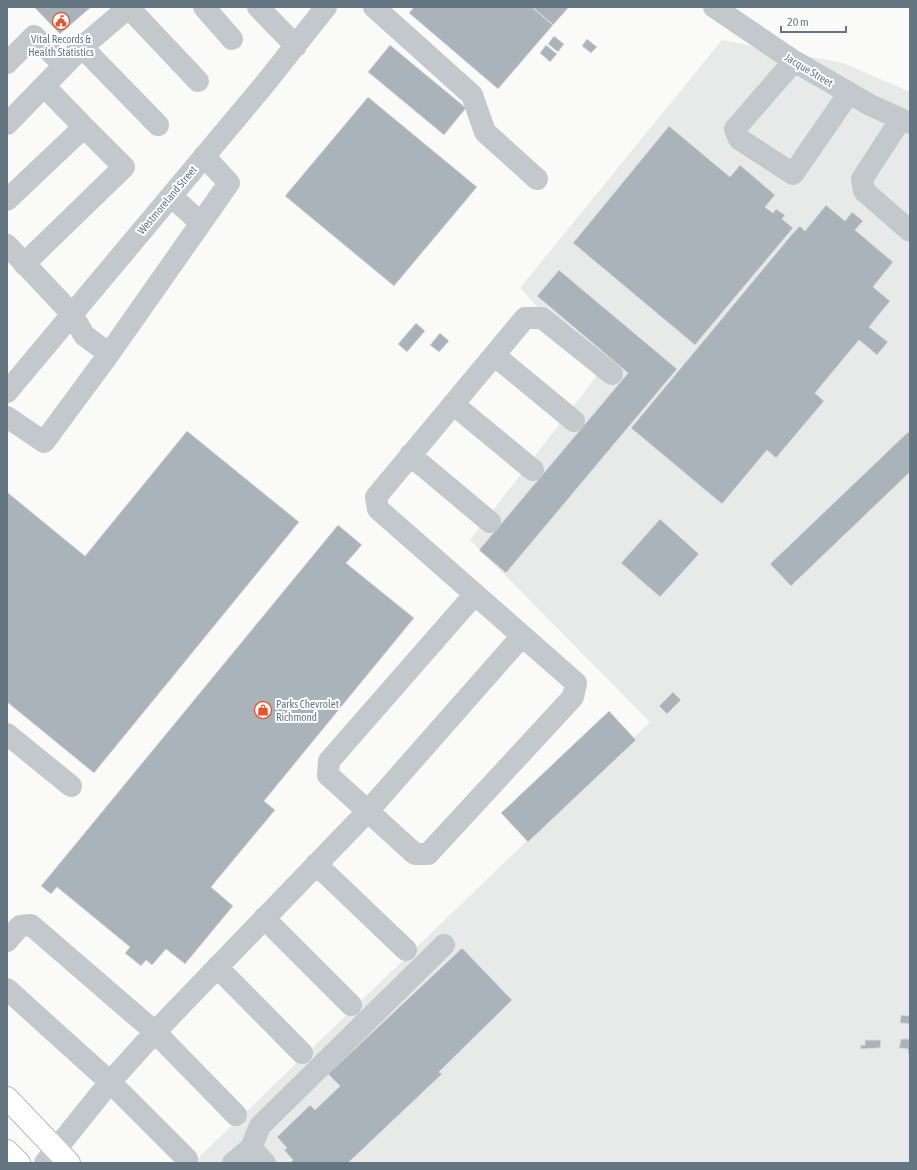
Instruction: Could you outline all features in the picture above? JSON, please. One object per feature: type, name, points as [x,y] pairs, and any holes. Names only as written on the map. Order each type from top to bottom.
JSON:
[{"type":"main road","points":[[7,1098],[57,1158]]},
{"type":"main road","points":[[7,1150],[19,1163]]},
{"type":"street","points":[[7,124],[45,87],[82,47],[129,7],[198,81]]},
{"type":"street","points":[[204,7],[232,39]]},
{"type":"street","points":[[258,7],[296,46]]},
{"type":"street","name":"Westmoreland Street","points":[[7,392],[296,46],[326,7]]},
{"type":"street","name":"Jacque Street","points":[[714,7],[794,61],[870,105],[905,121]]},
{"type":"street","points":[[376,8],[472,95],[485,132],[537,179]]},
{"type":"street","points":[[7,63],[34,36],[64,65]]},
{"type":"street","points":[[82,47],[158,125]]},
{"type":"street","points":[[794,61],[735,130],[739,139],[793,174],[849,93]]},
{"type":"street","points":[[24,264],[124,167],[45,87]]},
{"type":"street","points":[[905,121],[862,179],[864,191],[910,231]]},
{"type":"street","points":[[7,200],[84,127]]},
{"type":"street","points":[[7,417],[44,442],[109,354],[229,183],[204,156]]},
{"type":"street","points":[[171,196],[201,223]]},
{"type":"street","points":[[7,245],[72,314],[84,335],[109,354]]},
{"type":"street","points":[[475,594],[329,761],[328,775],[415,854],[428,854],[573,697],[576,683],[475,594],[378,510],[376,496],[525,318],[542,318],[612,374]]},
{"type":"street","points":[[494,355],[574,420]]},
{"type":"street","points":[[453,404],[533,470]]},
{"type":"street","points":[[410,455],[490,522]]},
{"type":"street","points":[[57,1158],[110,1082],[155,1032],[368,811],[522,636]]},
{"type":"street","points":[[7,734],[71,786]]},
{"type":"street","points":[[316,864],[406,950]]},
{"type":"street","points":[[264,918],[351,1005]]},
{"type":"street","points":[[7,942],[20,926],[31,925],[155,1032],[236,1115]]},
{"type":"street","points":[[233,1163],[258,1155],[260,1126],[444,945]]},
{"type":"street","points":[[217,967],[302,1053]]},
{"type":"street","points":[[7,989],[110,1082],[187,1159]]},
{"type":"shaded area","points":[[722,40],[843,63],[910,92],[910,1163],[193,1163],[650,722],[470,540],[599,373],[520,288]]},
{"type":"building","name":"Vital Records & Health Statistics","points":[[34,7],[91,7],[60,34]]},
{"type":"building","points":[[414,7],[532,7],[553,25],[498,89],[409,13]]},
{"type":"building","points":[[532,7],[569,7],[553,25]]},
{"type":"building","points":[[554,36],[564,44],[558,52],[548,44]]},
{"type":"building","points":[[587,39],[597,47],[591,53],[582,46]]},
{"type":"building","points":[[390,45],[466,108],[444,135],[368,72]]},
{"type":"building","points":[[546,45],[557,54],[550,62],[540,53]]},
{"type":"building","points":[[368,97],[477,187],[394,286],[285,196]]},
{"type":"building","points":[[669,126],[730,177],[740,165],[775,195],[765,207],[773,213],[776,209],[785,215],[782,219],[793,228],[695,345],[573,243]]},
{"type":"building","points":[[826,205],[845,221],[852,212],[863,221],[855,230],[893,262],[873,287],[890,301],[869,327],[888,342],[877,355],[859,340],[815,393],[824,401],[776,458],[767,450],[722,504],[631,428],[793,233],[800,226],[805,231]]},
{"type":"building","points":[[559,270],[677,369],[506,573],[479,550],[628,373],[537,296]]},
{"type":"building","points":[[416,323],[425,331],[407,352],[398,344]]},
{"type":"building","points":[[440,333],[449,341],[439,352],[430,345]]},
{"type":"building","points":[[187,431],[299,522],[94,773],[7,702],[7,492],[85,556]]},
{"type":"building","points":[[908,432],[910,434],[910,472],[791,586],[770,564]]},
{"type":"building","points":[[660,519],[699,554],[660,597],[621,563]]},
{"type":"building","name":"Parks Chevrolet Richmond","points":[[338,525],[362,545],[346,563],[414,618],[264,801],[275,810],[211,887],[233,906],[185,964],[166,949],[152,965],[146,960],[141,966],[125,953],[130,947],[57,887],[51,894],[41,886]]},
{"type":"building","points":[[673,692],[681,700],[667,714],[659,706]]},
{"type":"building","points":[[609,711],[636,740],[528,842],[501,813]]},
{"type":"building","points":[[462,948],[512,1000],[439,1072],[442,1074],[348,1163],[290,1163],[293,1160],[284,1150],[287,1148],[277,1137],[310,1105],[315,1110],[340,1086],[328,1074]]},
{"type":"building","points":[[901,1015],[910,1016],[910,1024],[900,1023]]},
{"type":"building","points":[[901,1039],[910,1039],[910,1054],[908,1054],[908,1049],[899,1048]]},
{"type":"building","points":[[865,1040],[881,1040],[880,1048],[861,1049],[860,1045],[865,1045]]},
{"type":"place","name":"Vital Records & Health Statistics","points":[[61,21]]},
{"type":"place","name":"Parks Chevrolet Richmond","points":[[263,710]]}]
